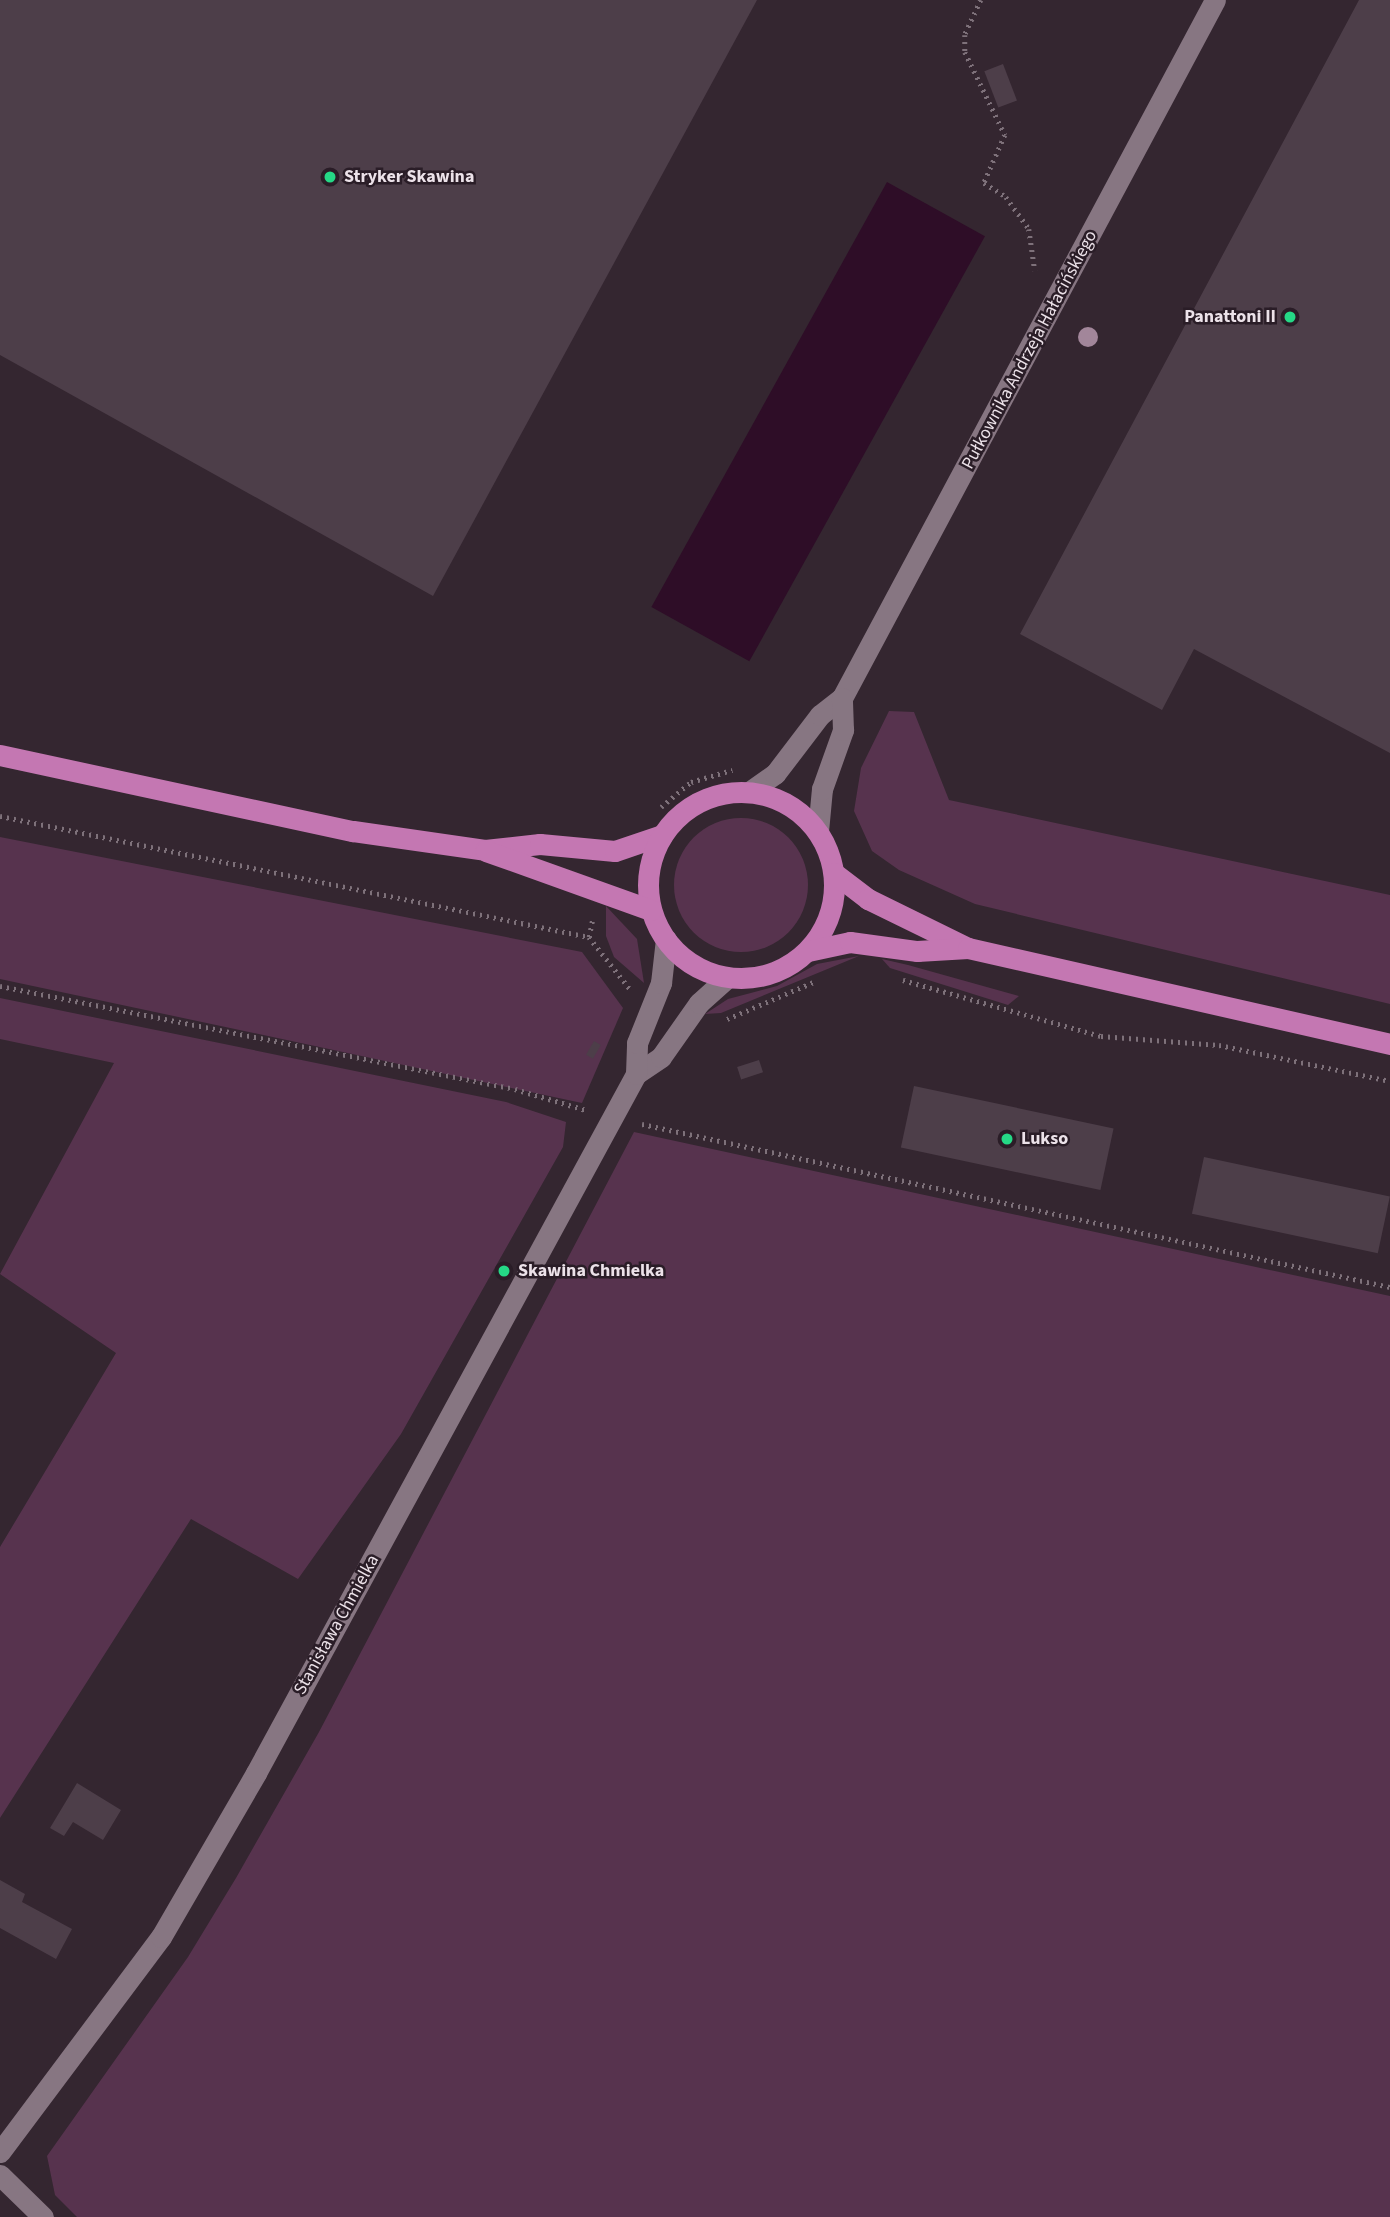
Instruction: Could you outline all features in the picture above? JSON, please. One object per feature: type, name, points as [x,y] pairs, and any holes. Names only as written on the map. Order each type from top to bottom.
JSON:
[{"type":"main road","points":[[0,755],[353,831],[485,850],[651,911]]},
{"type":"main road","points":[[485,850],[540,844],[615,851],[662,835],[700,801],[749,792],[788,804],[818,831],[834,873],[831,915],[808,951],[780,971],[727,978],[692,965],[666,939],[651,911],[649,872],[662,835]]},
{"type":"main road","points":[[834,873],[868,899],[968,948],[1390,1044]]},
{"type":"main road","points":[[808,951],[850,942],[917,951],[968,948]]},
{"type":"street","name":"Pułkownika Andrzeja Hałacińskiego","points":[[749,792],[775,774],[820,715],[842,698],[1215,0]]},
{"type":"street","name":"Pułkownika Andrzeja Hałacińskiego","points":[[818,831],[822,789],[844,730],[842,698]]},
{"type":"street","name":"Stanisława Chmielka","points":[[0,2152],[105,2017],[206,1861],[636,1074],[637,1043],[661,983],[666,939]]},
{"type":"street","name":"Stanisława Chmielka","points":[[636,1074],[661,1057],[699,1003],[727,978]]},
{"type":"street","points":[[0,2175],[43,2217]]},
{"type":"path","points":[[981,0],[965,35],[965,52],[1005,135],[984,183],[1006,197],[1029,229],[1034,276]]},
{"type":"path","points":[[654,813],[691,782],[741,770]]},
{"type":"path","points":[[0,816],[589,937],[622,983],[642,998]]},
{"type":"path","points":[[718,1023],[825,977]]},
{"type":"path","points":[[899,979],[1101,1036],[1219,1045],[1390,1081]]},
{"type":"path","points":[[0,986],[515,1089],[613,1118],[1390,1287]]},
{"type":"shaded area","points":[[887,182],[985,236],[749,661],[651,607]]},
{"type":"shaded area","points":[[889,711],[914,712],[949,800],[1390,895],[1390,1004],[975,904],[899,870],[872,851],[854,811],[861,768]]},
{"type":"shaded area","points":[[741,818],[766,824],[788,838],[802,860],[808,885],[802,910],[788,932],[766,946],[741,952],[716,946],[694,932],[680,910],[674,885],[680,860],[694,838],[716,824]]},
{"type":"shaded area","points":[[0,837],[582,952],[623,1008],[582,1103],[0,979]]},
{"type":"shaded area","points":[[606,906],[637,939],[644,983],[614,957],[606,936]]},
{"type":"shaded area","points":[[859,956],[721,1013],[705,1014],[728,999],[777,986],[817,964]]},
{"type":"shaded area","points":[[882,959],[1019,996],[1008,1005],[890,968]]},
{"type":"shaded area","points":[[0,998],[506,1102],[566,1122],[563,1147],[401,1434],[298,1579],[191,1519],[0,1818],[0,1547],[116,1353],[0,1274],[114,1063],[0,1039]]},
{"type":"shaded area","points":[[634,1132],[1390,1296],[1390,2217],[77,2217],[55,2195],[47,2156],[188,1957],[236,1878],[319,1732]]},
{"type":"building","name":"Stryker Skawina","points":[[0,0],[757,0],[433,596],[0,355]]},
{"type":"building","name":"Panattoni II","points":[[1359,0],[1390,0],[1390,753],[1194,649],[1162,710],[1020,634]]},
{"type":"building","points":[[1003,64],[1017,100],[998,108],[984,71]]},
{"type":"building","points":[[594,1041],[601,1045],[593,1059],[586,1055]]},
{"type":"building","points":[[759,1060],[763,1072],[741,1079],[737,1067]]},
{"type":"building","name":"Lukso","points":[[914,1086],[1114,1128],[1100,1190],[901,1148]]},
{"type":"building","points":[[1204,1157],[1390,1197],[1378,1253],[1192,1214]]},
{"type":"building","points":[[77,1783],[121,1810],[103,1840],[73,1822],[64,1836],[50,1828]]},
{"type":"building","points":[[0,1880],[25,1894],[22,1902],[72,1929],[56,1959],[0,1928]]},
{"type":"place","name":"Stryker Skawina","points":[[330,177]]},
{"type":"place","name":"Panattoni II","points":[[1290,317]]},
{"type":"place","name":"Lukso","points":[[1007,1139]]},
{"type":"place","name":"Skawina Chmielka","points":[[504,1271]]}]
